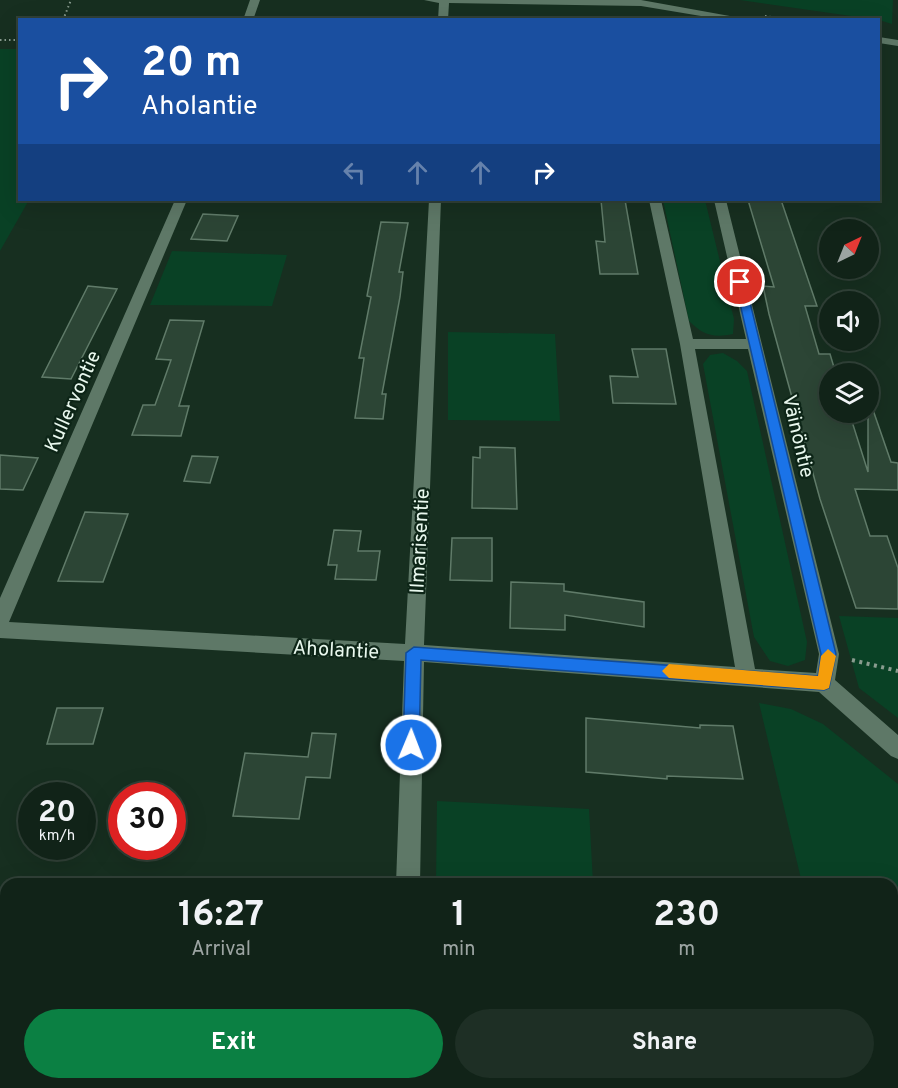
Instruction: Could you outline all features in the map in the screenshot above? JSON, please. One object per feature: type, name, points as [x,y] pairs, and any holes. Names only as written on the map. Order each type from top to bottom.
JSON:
[{"type":"street","points":[[249,18],[255,0]]},
{"type":"street","points":[[429,0],[613,7],[640,1],[677,14],[724,18]]},
{"type":"street","points":[[443,18],[444,0]]},
{"type":"street","points":[[880,40],[898,43]]},
{"type":"street","name":"Kullervontie","points":[[0,620],[181,201]]},
{"type":"street","name":"Ilmarisentie","points":[[408,878],[414,653],[435,201]]},
{"type":"street","points":[[655,201],[687,344],[746,676]]},
{"type":"street","name":"Väinöntie","points":[[720,201],[829,654],[824,683]]},
{"type":"street","points":[[687,344],[755,344]]},
{"type":"street","name":"Aholantie","points":[[0,630],[414,653],[824,683]]},
{"type":"street","points":[[824,683],[898,749]]},
{"type":"path","points":[[64,18],[70,0]]},
{"type":"path","points":[[0,40],[18,40]]},
{"type":"path","points":[[829,654],[898,671]]},
{"type":"green space","points":[[740,0],[893,0],[892,24],[880,20],[880,18],[865,18]]},
{"type":"green space","points":[[0,49],[18,49],[18,201],[28,201],[0,251]]},
{"type":"green space","points":[[663,201],[705,201],[734,319],[733,334],[720,336],[709,334],[699,330],[689,321]]},
{"type":"green space","points":[[172,251],[287,255],[272,306],[150,305]]},
{"type":"green space","points":[[448,332],[555,334],[560,421],[448,420]]},
{"type":"green space","points":[[723,353],[737,361],[747,371],[807,642],[805,660],[788,666],[770,661],[754,637],[703,364],[710,355]]},
{"type":"green space","points":[[839,616],[898,618],[898,718],[859,688]]},
{"type":"green space","points":[[759,703],[791,709],[823,724],[898,784],[898,878],[801,878]]},
{"type":"green space","points":[[437,801],[589,809],[593,878],[436,878]]},
{"type":"building","points":[[601,201],[625,201],[638,274],[600,274],[596,241],[605,242]]},
{"type":"building","points":[[748,201],[781,201],[817,306],[805,306],[819,354],[830,354],[833,363],[819,363],[819,423],[852,423],[868,472],[868,423],[878,423],[891,462],[898,463],[898,490],[855,489],[870,536],[887,536],[898,568],[898,609],[856,608],[820,499],[763,286],[774,287]]},
{"type":"building","points":[[203,214],[238,216],[227,241],[191,239]]},
{"type":"building","points":[[381,222],[408,223],[399,272],[403,272],[400,297],[382,394],[386,394],[383,419],[355,418],[364,358],[359,358],[371,297],[367,296]]},
{"type":"building","points":[[88,286],[117,289],[71,379],[42,377]]},
{"type":"building","points":[[170,320],[204,321],[179,406],[189,406],[181,436],[132,435],[143,405],[155,405],[171,360],[156,359]]},
{"type":"building","points":[[632,349],[666,349],[676,404],[613,403],[610,376],[638,377]]},
{"type":"building","points":[[480,447],[515,448],[517,509],[472,508],[473,457],[480,458]]},
{"type":"building","points":[[0,455],[38,458],[23,490],[0,489]]},
{"type":"building","points":[[192,456],[218,457],[210,483],[184,481]]},
{"type":"building","points":[[85,512],[128,514],[103,582],[58,581]]},
{"type":"building","points":[[334,530],[361,531],[358,551],[380,551],[376,580],[335,579],[337,565],[328,565]]},
{"type":"building","points":[[452,538],[492,538],[492,581],[450,580]]},
{"type":"building","points":[[511,582],[564,584],[564,591],[644,602],[644,627],[565,615],[565,630],[510,628]]},
{"type":"building","points":[[57,708],[103,708],[93,744],[47,744]]},
{"type":"building","points":[[586,718],[700,728],[700,725],[733,726],[743,779],[667,776],[667,779],[586,772]]},
{"type":"building","points":[[312,733],[336,734],[330,778],[306,777],[299,819],[233,816],[245,753],[308,757]]},
{"type":"slow traffic","points":[[669,671],[824,683],[828,656]]},
{"type":"route","points":[[411,745],[414,653],[824,683],[829,654],[740,282]]}]
